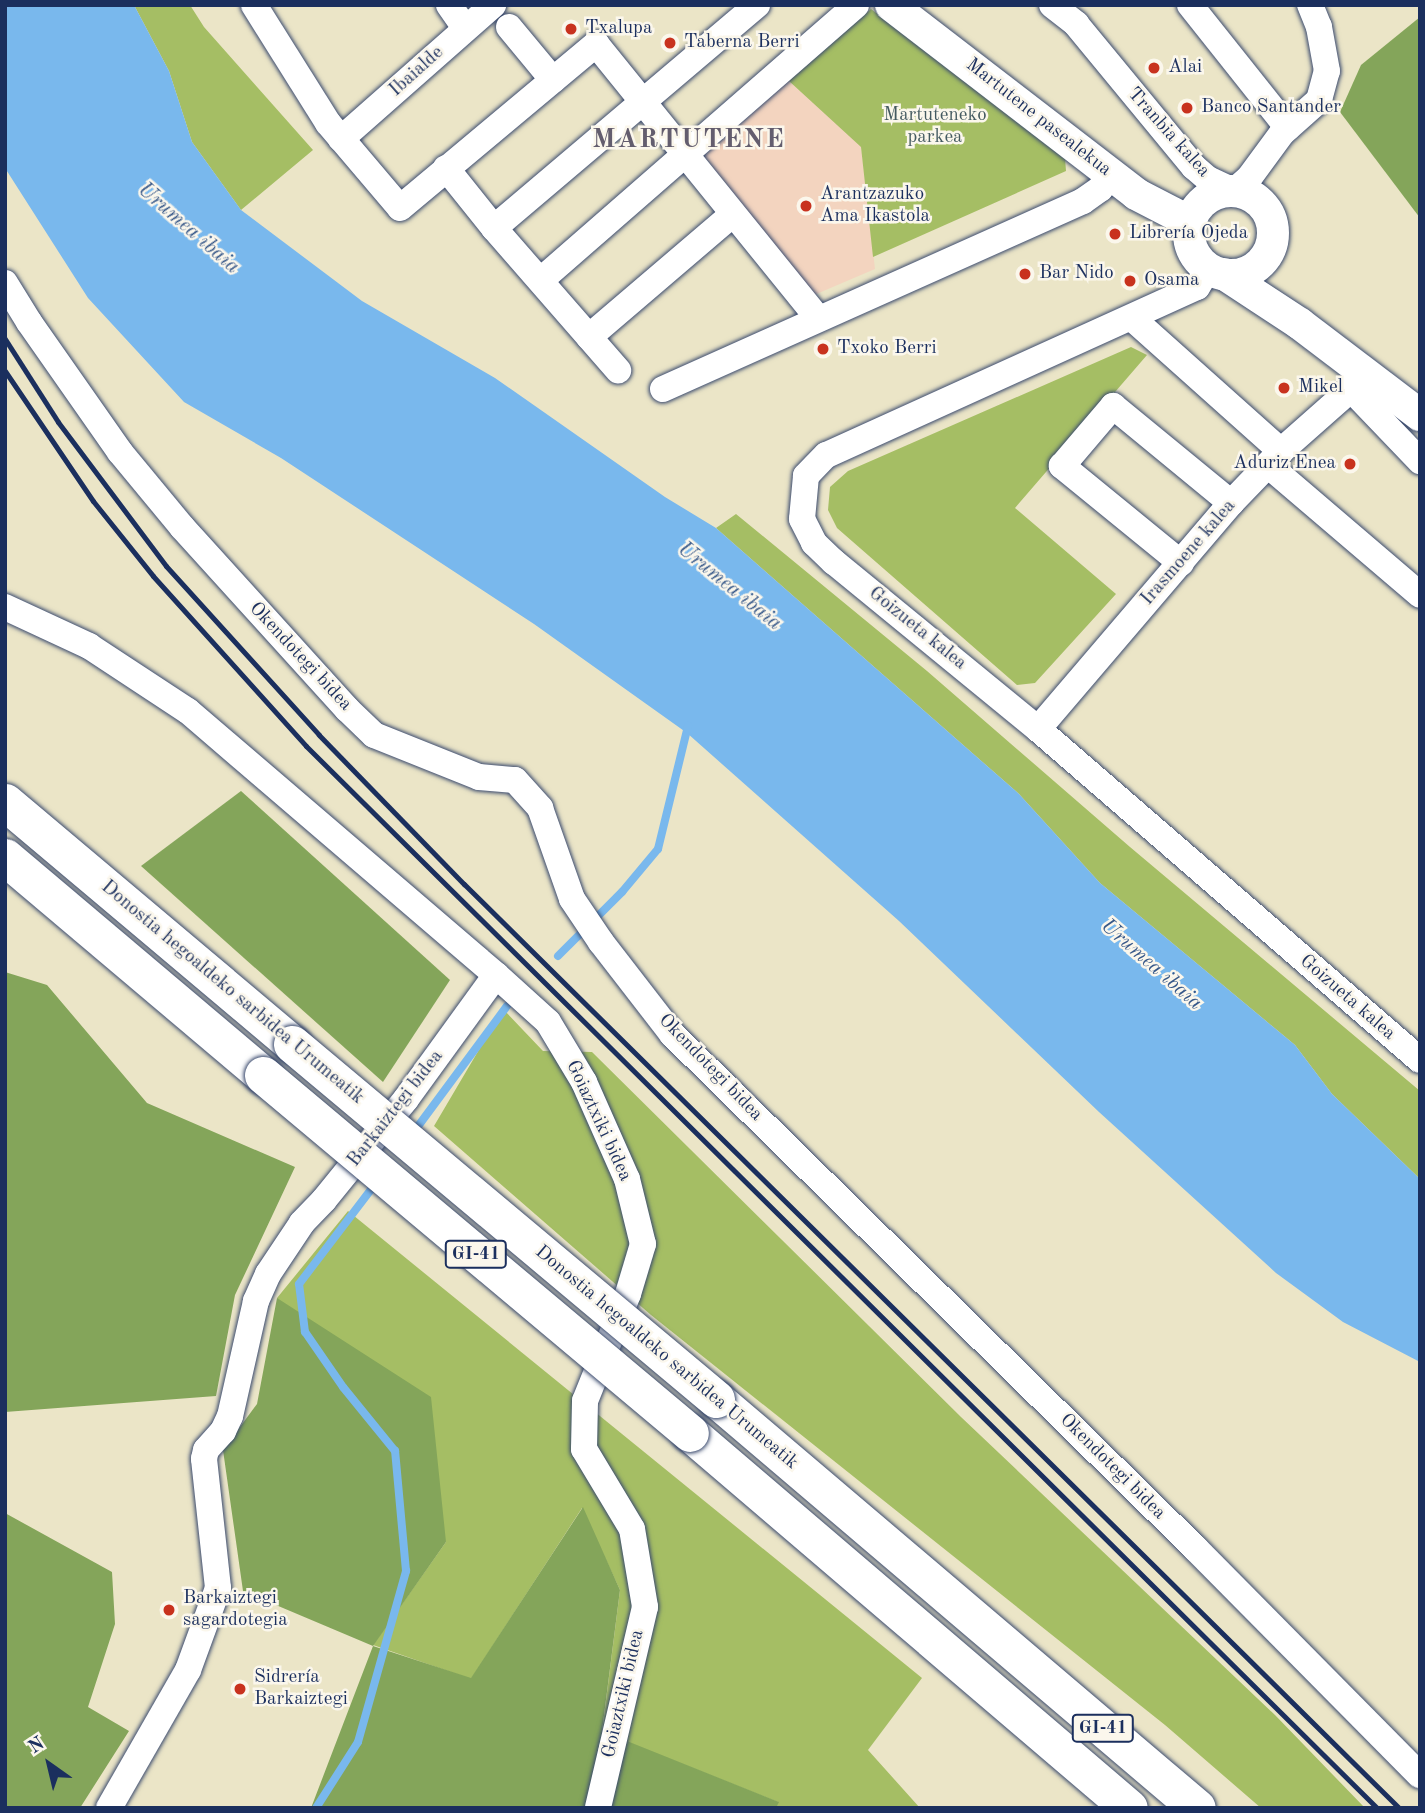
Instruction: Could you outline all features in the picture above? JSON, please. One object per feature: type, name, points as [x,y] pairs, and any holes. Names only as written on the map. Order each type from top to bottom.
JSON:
[{"type":"highway","name":"Donostia hegoaldeko sarbidea Urumeatik","points":[[5,802],[716,1399],[1196,1808]]},
{"type":"highway","name":"GI-41","points":[[5,857],[690,1433],[1129,1808]]},
{"type":"main road","name":"Martutene pasealekua","points":[[891,5],[1111,175],[1156,206],[1190,222]]},
{"type":"main road","points":[[1300,324],[1216,271],[1192,248],[1190,222],[1202,202],[1211,196],[1234,191],[1259,202],[1268,214],[1272,234],[1266,255],[1276,291],[1300,324],[1356,379],[1420,415]]},
{"type":"main road","points":[[1216,271],[1248,271],[1266,255]]},
{"type":"street","points":[[254,5],[328,123],[400,208],[596,44],[818,318]]},
{"type":"street","points":[[449,5],[466,28]]},
{"type":"street","name":"Ibaialde","points":[[341,139],[493,5]]},
{"type":"street","points":[[494,228],[757,5]]},
{"type":"street","points":[[541,280],[856,5]]},
{"type":"street","name":"Tranbia kalea","points":[[1052,5],[1076,24],[1194,167],[1208,179],[1234,191]]},
{"type":"street","points":[[1190,5],[1288,128]]},
{"type":"street","points":[[1234,191],[1249,178],[1288,128],[1319,100],[1327,71],[1319,27],[1310,5]]},
{"type":"street","points":[[509,27],[553,79]]},
{"type":"street","points":[[446,168],[494,228],[618,370]]},
{"type":"street","points":[[663,389],[1083,201],[1100,189],[1111,175]]},
{"type":"street","points":[[589,337],[732,215]]},
{"type":"street","name":"Goizueta kalea","points":[[1216,271],[1198,287],[826,456],[806,475],[802,519],[814,543],[1038,729],[1420,1060]]},
{"type":"street","name":"Okendotegi bidea","points":[[5,283],[120,452],[198,544],[347,709],[374,735],[479,777],[515,780],[540,808],[572,899],[601,942],[672,1034],[1196,1549],[1420,1775]]},
{"type":"street","points":[[1132,318],[1420,595]]},
{"type":"street","points":[[1356,379],[1420,461]]},
{"type":"street","name":"Irasmoene kalea","points":[[1038,729],[1231,503],[1356,379]]},
{"type":"street","points":[[1181,563],[1062,466],[1113,406],[1231,503]]},
{"type":"street","points":[[5,607],[89,646],[188,711],[496,975]]},
{"type":"street","name":"Barkaiztegi bidea","points":[[109,1808],[188,1670],[218,1588],[204,1459],[206,1450],[223,1431],[230,1416],[256,1301],[268,1274],[302,1223],[406,1099],[496,975]]},
{"type":"street","name":"Goiaztxiki bidea","points":[[496,975],[548,1022],[584,1082],[627,1179],[643,1244],[628,1294],[585,1401],[584,1449],[632,1529],[645,1606],[597,1808]]},
{"type":"shaded area","name":"Arantzazuko Ama Ikastola","points":[[789,81],[861,146],[875,269],[814,295],[704,156]]},
{"type":"green space","points":[[134,5],[190,5],[204,27],[313,150],[241,210],[192,142],[169,71]]},
{"type":"green space","name":"Martuteneko parkea","points":[[871,9],[1065,158],[1066,171],[873,257],[861,147],[789,81]]},
{"type":"green space","points":[[1420,17],[1420,218],[1340,112],[1361,65]]},
{"type":"green space","points":[[1131,347],[1147,355],[1015,508],[1116,594],[1035,683],[1017,685],[837,528],[828,510],[830,487],[848,471]]},
{"type":"green space","points":[[736,514],[927,671],[1130,847],[1420,1091],[1420,1179],[1332,1094],[1295,1045],[1100,883],[1019,794],[716,528]]},
{"type":"green space","points":[[241,791],[450,980],[383,1082],[141,866]]},
{"type":"green space","points":[[5,972],[47,985],[147,1103],[295,1167],[235,1295],[216,1396],[5,1412]]},
{"type":"green space","points":[[503,1009],[543,1051],[592,1052],[961,1417],[1275,1715],[1365,1808],[1261,1808],[1165,1725],[651,1315],[434,1126]]},
{"type":"green space","points":[[348,1211],[922,1678],[868,1750],[920,1808],[776,1808],[778,1802],[602,1732],[620,1590],[582,1508],[471,1679],[373,1645],[446,1542],[277,1298]]},
{"type":"green space","points":[[277,1298],[431,1397],[446,1542],[373,1646],[243,1591],[223,1450],[257,1404]]},
{"type":"green space","points":[[583,1507],[620,1590],[602,1731],[779,1802],[776,1808],[311,1808],[373,1646],[471,1678]]},
{"type":"green space","points":[[5,1513],[112,1572],[115,1624],[88,1707],[129,1731],[80,1808],[5,1808]]},
{"type":"water","name":"Urumea ibaia","points":[[5,5],[134,5],[169,71],[192,142],[241,210],[362,301],[495,378],[665,497],[716,528],[1019,794],[1100,883],[1295,1045],[1332,1094],[1420,1179],[1420,1362],[1343,1322],[1276,1273],[1099,1112],[899,921],[687,733],[534,624],[281,458],[184,402],[88,298],[5,168]]},
{"type":"waterway","points":[[558,956],[622,892],[658,849],[688,726]]},
{"type":"waterway","points":[[413,1133],[507,1006]]},
{"type":"waterway","points":[[316,1808],[358,1742],[406,1571],[395,1451],[343,1387],[305,1332],[299,1284],[376,1183]]},
{"type":"railway","points":[[5,339],[58,422],[166,566],[319,735],[464,884],[1399,1808]]},
{"type":"railway","points":[[5,371],[93,501],[153,576],[306,746],[1377,1808]]},
{"type":"place","name":"Txalupa","points":[[571,29]]},
{"type":"place","name":"Taberna Berri","points":[[670,43]]},
{"type":"place","name":"Alai","points":[[1154,68]]},
{"type":"place","name":"Banco Santander","points":[[1187,108]]},
{"type":"place","name":"Arantzazuko Ama Ikastola","points":[[806,206]]},
{"type":"place","name":"Librería Ojeda","points":[[1115,234]]},
{"type":"place","name":"Bar Nido","points":[[1025,274]]},
{"type":"place","name":"Osama","points":[[1130,281]]},
{"type":"place","name":"Txoko Berri","points":[[823,349]]},
{"type":"place","name":"Mikel","points":[[1284,388]]},
{"type":"place","name":"Aduriz Enea","points":[[1350,464]]},
{"type":"place","name":"Barkaiztegi sagardotegia","points":[[169,1610]]},
{"type":"place","name":"Sidrería Barkaiztegi","points":[[240,1689]]},
{"type":"district","name":"MARTUTENE","points":[[689,141]]}]
